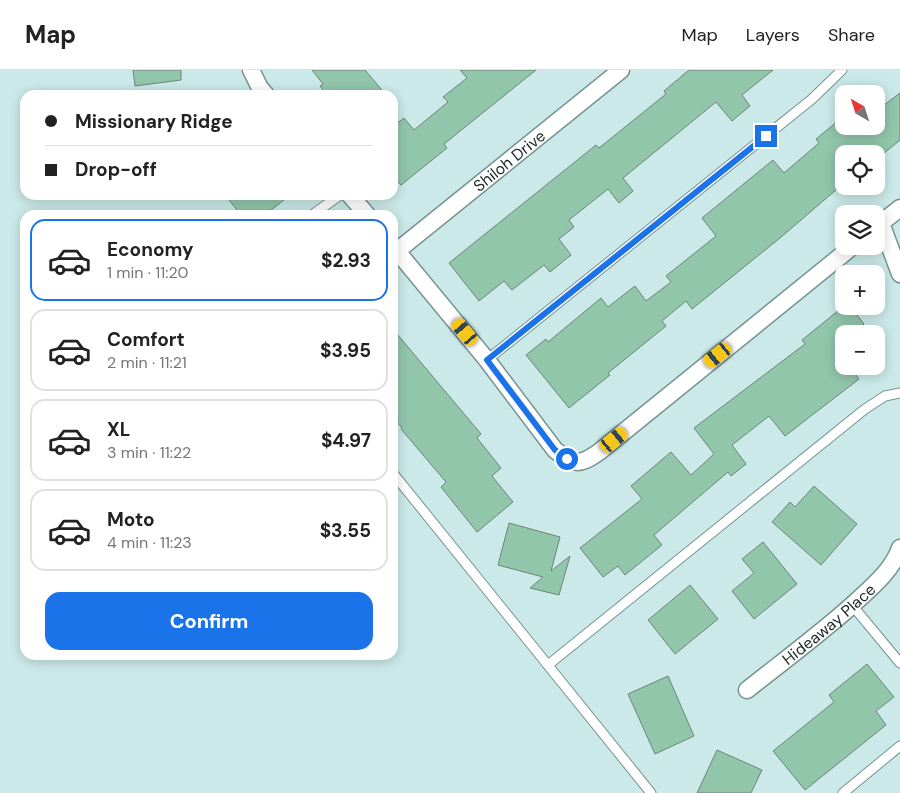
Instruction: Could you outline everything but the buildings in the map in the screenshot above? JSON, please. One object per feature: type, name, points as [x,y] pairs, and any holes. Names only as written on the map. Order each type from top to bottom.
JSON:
[{"type":"street","points":[[251,70],[262,90]]},
{"type":"street","name":"Shiloh Drive","points":[[398,246],[621,70]]},
{"type":"street","points":[[354,200],[363,210]]},
{"type":"street","points":[[885,220],[900,208]]},
{"type":"street","points":[[885,239],[900,274]]},
{"type":"street","points":[[398,252],[487,360],[555,450],[567,459],[576,462],[585,461],[842,255]]},
{"type":"street","name":"Hideaway Place","points":[[747,690],[823,630],[872,587],[897,556],[900,548]]},
{"type":"lane","points":[[487,360],[812,99],[842,70]]},
{"type":"lane","points":[[319,210],[333,200]]},
{"type":"lane","points":[[548,665],[865,409],[885,396],[900,393]]},
{"type":"lane","points":[[398,479],[651,793]]},
{"type":"lane","points":[[852,605],[900,663]]},
{"type":"lane","points":[[843,793],[900,746]]},
{"type":"route","points":[[567,459],[555,450],[487,360],[766,136]]}]
